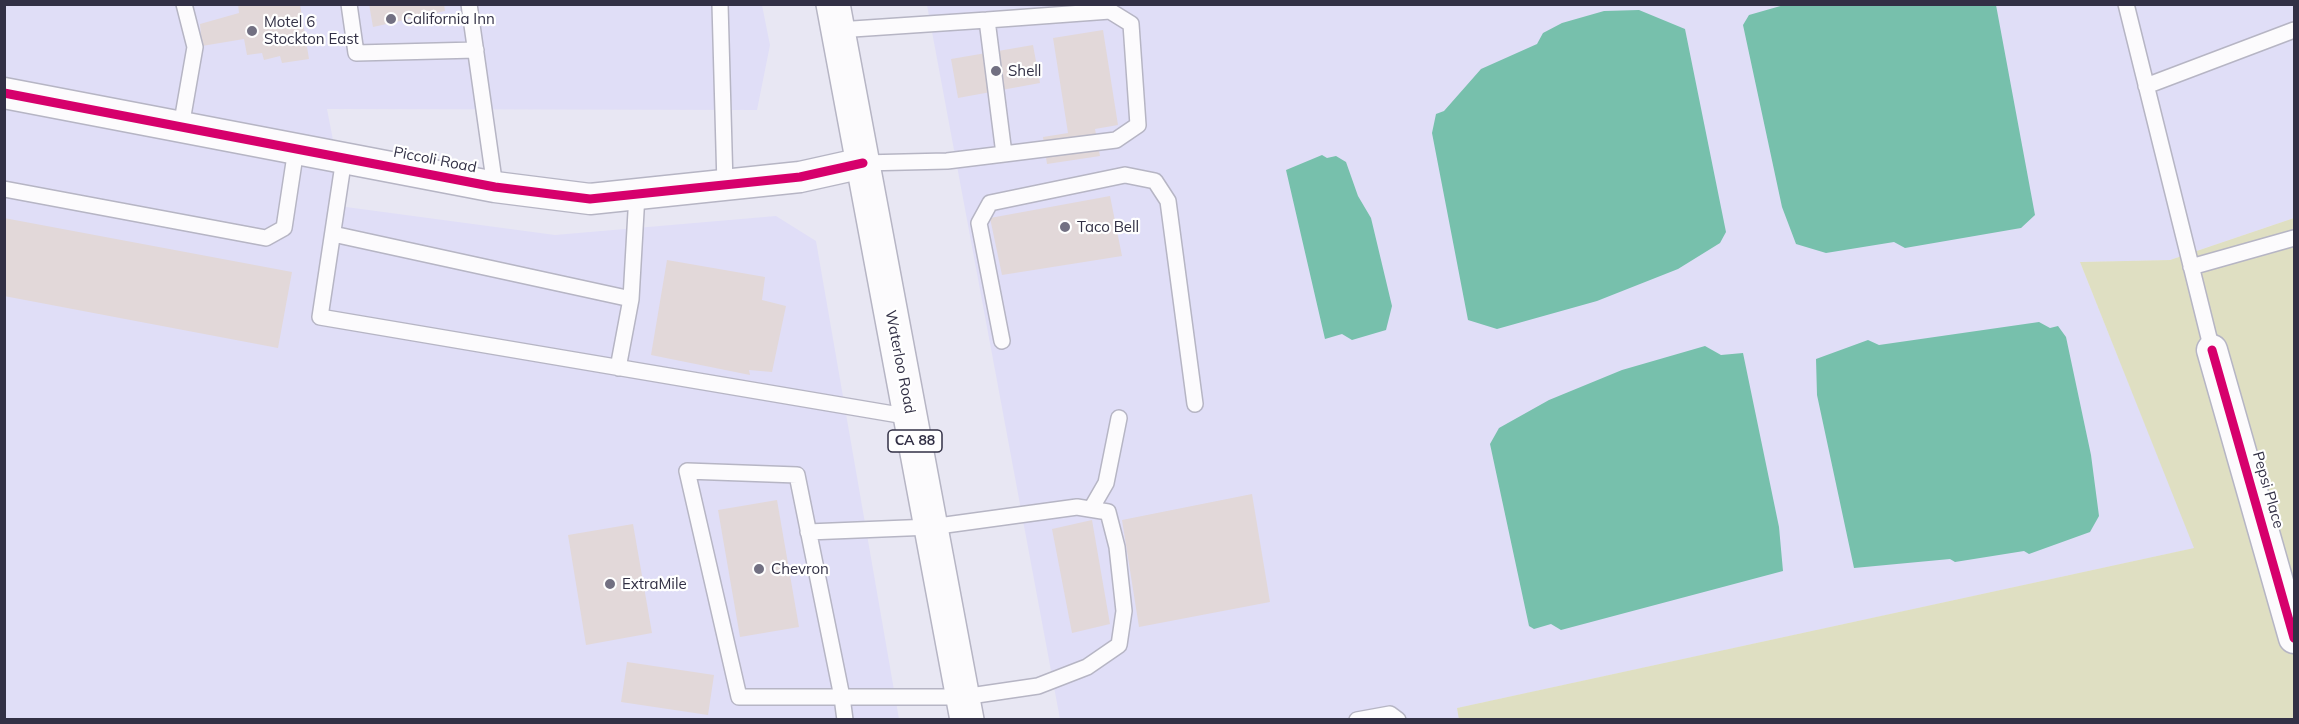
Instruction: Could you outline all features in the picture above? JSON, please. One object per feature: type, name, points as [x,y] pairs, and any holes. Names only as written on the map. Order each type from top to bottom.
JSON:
[{"type":"main road","name":"Waterloo Road","points":[[835,17],[965,709]]},
{"type":"street","name":"Piccoli Road","points":[[4,93],[495,187],[590,199],[800,177],[863,163]]},
{"type":"street","name":"Pepsi Place","points":[[2212,350],[2295,638]]},
{"type":"lane","points":[[181,127],[195,47],[184,4]]},
{"type":"lane","points":[[350,4],[356,53],[476,50]]},
{"type":"lane","points":[[469,4],[495,187]]},
{"type":"lane","points":[[720,4],[725,185]]},
{"type":"lane","points":[[2126,4],[2212,350]]},
{"type":"lane","points":[[835,17],[987,20],[1110,11],[1131,24],[1138,125],[1116,140],[947,161],[863,163]]},
{"type":"lane","points":[[987,20],[1004,154]]},
{"type":"lane","points":[[2146,86],[2295,30]]},
{"type":"lane","points":[[4,189],[266,238],[284,228],[296,149]]},
{"type":"lane","points":[[344,158],[320,317],[911,417]]},
{"type":"lane","points":[[1002,341],[979,223],[990,203],[1125,175],[1155,181],[1168,201],[1195,404]]},
{"type":"lane","points":[[618,368],[631,299],[637,194]]},
{"type":"lane","points":[[333,234],[631,299]]},
{"type":"lane","points":[[2191,267],[2295,238]]},
{"type":"lane","points":[[1091,509],[1106,483],[1119,418]]},
{"type":"lane","points":[[808,532],[931,526],[1077,507],[1108,512],[1117,547],[1124,611],[1119,645],[1087,667],[1038,686],[965,709],[842,697],[739,697],[687,471],[797,475],[808,532],[842,697],[845,720]]},
{"type":"lane","points":[[1357,720],[1390,714],[1398,720]]},
{"type":"shaded area","points":[[4,5],[762,5],[770,45],[757,110],[327,109],[346,207],[555,235],[776,216],[816,241],[899,719],[5,719]]},
{"type":"shaded area","points":[[927,5],[2294,5],[2294,218],[2170,260],[2080,262],[2195,548],[1458,708],[1459,719],[1060,719]]},
{"type":"shaded area","points":[[1784,5],[1996,5],[2035,215],[2021,228],[1905,248],[1894,242],[1826,253],[1796,244],[1782,207],[1743,25],[1749,15]]},
{"type":"shaded area","points":[[1639,10],[1685,29],[1726,232],[1720,243],[1678,269],[1597,301],[1497,329],[1468,320],[1432,133],[1436,114],[1444,111],[1481,69],[1537,44],[1543,33],[1562,23],[1604,11]]},
{"type":"shaded area","points":[[1322,155],[1327,158],[1336,156],[1346,162],[1358,196],[1371,218],[1392,306],[1386,330],[1352,340],[1342,334],[1325,339],[1286,170]]},
{"type":"shaded area","points":[[2294,218],[2294,719],[1459,720],[1457,708],[2194,548],[2080,262],[2170,260]]},
{"type":"shaded area","points":[[2039,322],[2050,328],[2058,326],[2066,337],[2091,455],[2099,516],[2090,532],[2029,554],[2024,551],[1955,562],[1950,559],[1854,568],[1817,395],[1816,359],[1868,340],[1879,345]]},
{"type":"shaded area","points":[[1705,346],[1721,355],[1743,353],[1779,527],[1783,571],[1561,630],[1551,624],[1534,629],[1529,626],[1490,444],[1499,428],[1549,400],[1622,370]]},
{"type":"building","name":"Motel 6 Stockton East","points":[[238,4],[300,4],[309,59],[282,63],[280,56],[264,60],[262,53],[247,55],[244,39],[202,46],[200,24],[239,13]]},
{"type":"building","name":"California Inn","points":[[369,4],[444,4],[445,11],[373,27]]},
{"type":"building","points":[[1103,30],[1118,125],[1095,129],[1100,156],[1047,164],[1043,137],[1068,133],[1053,38]]},
{"type":"building","name":"Shell","points":[[1033,45],[1040,83],[958,98],[951,59]]},
{"type":"building","points":[[1110,196],[1122,256],[1002,275],[990,218]]},
{"type":"building","points":[[4,218],[292,272],[278,348],[4,296]]},
{"type":"building","points":[[667,260],[765,277],[762,300],[786,306],[772,372],[749,370],[750,375],[651,355]]},
{"type":"building","points":[[1252,494],[1270,602],[1139,627],[1122,520]]},
{"type":"building","name":"Chevron","points":[[777,500],[799,627],[740,637],[718,510]]},
{"type":"building","points":[[1092,520],[1110,624],[1072,633],[1052,529]]},
{"type":"building","name":"ExtraMile","points":[[633,524],[652,633],[586,645],[568,535]]},
{"type":"building","points":[[627,662],[714,675],[708,715],[621,702]]},
{"type":"cycle path","points":[[4,93],[495,187],[590,199],[800,177],[863,163]]},
{"type":"cycle path","points":[[2212,350],[2294,638]]},
{"type":"place","name":"California Inn","points":[[391,19]]},
{"type":"place","name":"Motel 6 Stockton East","points":[[252,31]]},
{"type":"place","name":"Shell","points":[[996,71]]},
{"type":"place","name":"Taco Bell","points":[[1065,227]]},
{"type":"place","name":"Chevron","points":[[759,569]]},
{"type":"place","name":"ExtraMile","points":[[610,584]]}]
